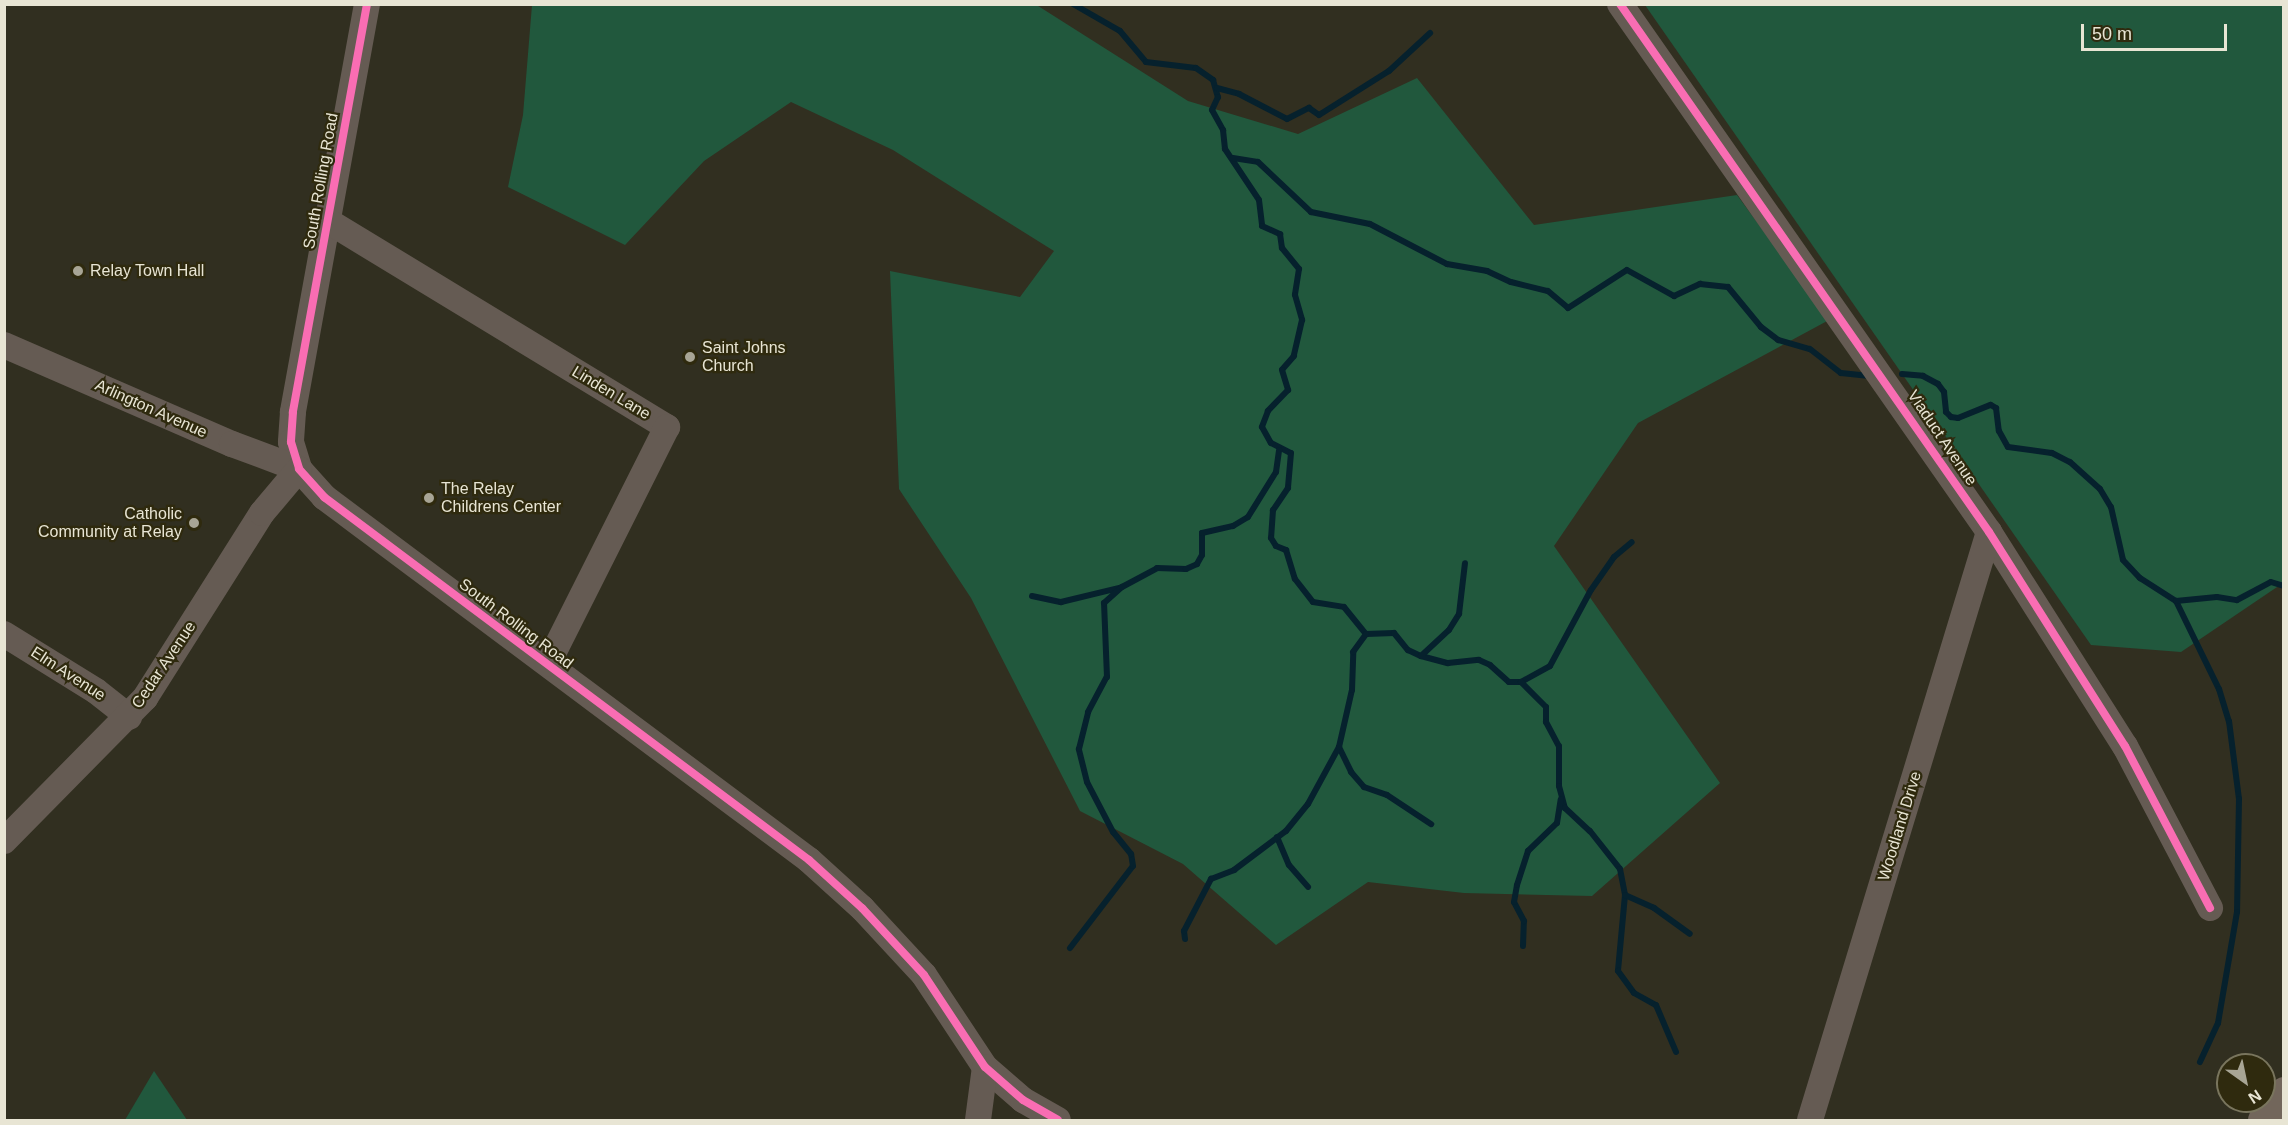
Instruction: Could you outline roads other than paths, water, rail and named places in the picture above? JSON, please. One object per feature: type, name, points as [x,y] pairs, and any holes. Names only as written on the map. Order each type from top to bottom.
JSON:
[{"type":"highway","points":[[2264,1120],[2283,1093]]},
{"type":"street","name":"South Rolling Road","points":[[367,4],[293,412],[291,442],[299,469],[324,497],[734,801],[862,908],[924,975],[985,1067],[1023,1100],[1058,1120]]},
{"type":"street","name":"Viaduct Avenue","points":[[1620,4],[1989,532],[2125,746],[2210,908]]},
{"type":"street","name":"Linden Lane","points":[[328,221],[667,427],[548,664]]},
{"type":"street","name":"Arlington Avenue","points":[[4,345],[299,469]]},
{"type":"street","name":"Cedar Avenue","points":[[4,841],[50,791],[129,717],[145,698],[262,513],[299,469]]},
{"type":"street","name":"Woodland Drive","points":[[1810,1120],[1989,532]]},
{"type":"street","name":"Elm Avenue","points":[[4,634],[96,691],[129,717]]},
{"type":"street","points":[[978,1120],[985,1067]]},
{"type":"waterway","points":[[1073,4],[1120,31],[1146,62],[1196,68],[1213,80],[1218,97],[1212,110],[1223,130],[1225,149],[1259,200],[1262,226],[1280,234],[1282,248],[1299,269],[1295,295],[1302,320],[1294,356],[1282,370],[1288,390],[1268,411],[1262,427],[1271,443],[1291,453],[1288,488],[1273,510],[1271,538],[1276,546],[1286,550],[1295,579],[1313,602],[1344,607],[1366,634],[1394,633],[1408,650],[1421,656],[1448,663],[1479,660],[1490,665],[1509,682],[1521,682],[1550,666],[1591,590],[1614,557],[1632,542]]},
{"type":"waterway","points":[[1217,88],[1239,94],[1287,119],[1309,108],[1319,115],[1389,71],[1430,33]]},
{"type":"waterway","points":[[1233,158],[1258,162],[1311,212],[1370,224],[1447,264],[1487,271],[1511,282],[1548,291],[1568,308],[1627,270],[1674,296],[1700,284],[1728,287],[1761,327],[1778,340],[1810,349],[1841,373],[1872,376]]},
{"type":"waterway","points":[[1902,374],[1923,376],[1938,384],[1944,392],[1946,412],[1951,417],[1958,418],[1991,405],[1996,408],[1999,431],[2008,447],[2052,453],[2070,462],[2100,489],[2111,507],[2123,560],[2140,578],[2176,601],[2219,689],[2229,721],[2239,799],[2237,912],[2218,1023],[2200,1062]]},
{"type":"waterway","points":[[1070,948],[1133,866],[1131,854],[1113,832],[1087,782],[1079,749],[1088,712],[1107,677],[1104,603],[1122,587],[1157,568],[1186,569],[1197,564],[1202,555],[1202,533],[1233,526],[1248,517],[1276,472],[1279,450]]},
{"type":"waterway","points":[[1421,656],[1449,630],[1459,614],[1465,563]]},
{"type":"waterway","points":[[2176,601],[2217,597],[2237,600],[2271,582],[2284,586]]},
{"type":"waterway","points":[[1032,596],[1061,602],[1119,588]]},
{"type":"waterway","points":[[1185,939],[1184,931],[1211,879],[1234,870],[1286,831],[1308,804],[1339,747],[1352,690],[1353,652],[1366,634]]},
{"type":"waterway","points":[[1521,682],[1546,707],[1546,722],[1559,746],[1559,786],[1565,808],[1590,831],[1620,869],[1625,895],[1618,971],[1634,993],[1656,1005],[1676,1052]]},
{"type":"waterway","points":[[1339,747],[1351,772],[1364,787],[1387,795],[1431,824]]},
{"type":"waterway","points":[[1523,946],[1524,921],[1514,902],[1517,885],[1528,851],[1557,823],[1561,799]]},
{"type":"waterway","points":[[1277,837],[1289,865],[1308,887]]},
{"type":"waterway","points":[[1625,895],[1654,908],[1690,934]]},
{"type":"place","name":"Relay Town Hall","points":[[78,271]]},
{"type":"place","name":"Saint Johns Church","points":[[690,357]]},
{"type":"place","name":"The Relay Childrens Center","points":[[429,498]]},
{"type":"place","name":"Catholic Community at Relay","points":[[194,523]]}]
